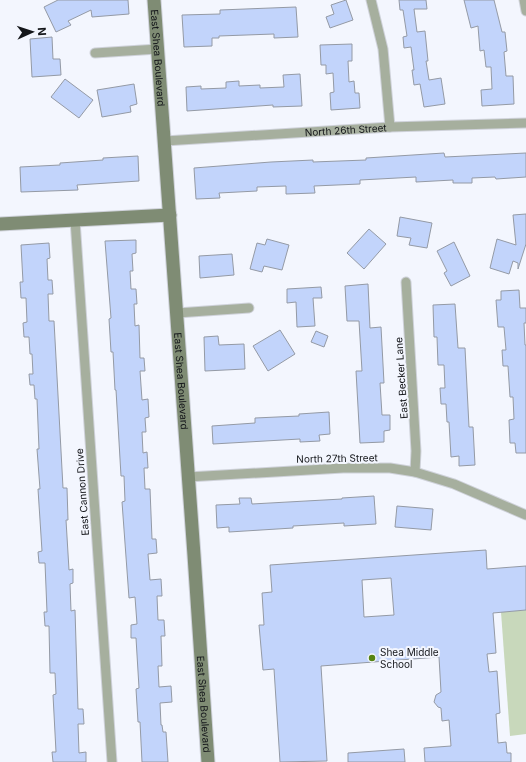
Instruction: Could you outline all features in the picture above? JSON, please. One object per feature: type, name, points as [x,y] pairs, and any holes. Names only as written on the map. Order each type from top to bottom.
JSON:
[{"type":"street","name":"East Shea Boulevard","points":[[154,0],[208,762]]},
{"type":"street","points":[[371,0],[383,49],[390,127]]},
{"type":"street","points":[[524,0],[526,11]]},
{"type":"street","points":[[95,53],[158,49]]},
{"type":"street","name":"North 26th Street","points":[[165,141],[390,127],[526,123]]},
{"type":"street","points":[[0,224],[170,215]]},
{"type":"street","name":"East Cannon Drive","points":[[75,220],[112,762]]},
{"type":"street","name":"East Becker Lane","points":[[406,282],[416,451],[415,472]]},
{"type":"street","points":[[176,313],[249,308]]},
{"type":"street","name":"North 27th Street","points":[[188,477],[366,467],[390,468],[415,472],[454,484],[526,515]]},
{"type":"green space","points":[[526,610],[526,734],[510,736],[501,612]]},
{"type":"building","points":[[58,0],[128,0],[129,14],[92,17],[91,10],[68,21],[71,25],[56,32],[44,7]]},
{"type":"building","points":[[346,0],[353,20],[330,28],[326,17],[334,14],[331,5]]},
{"type":"building","points":[[399,0],[426,0],[427,9],[414,9],[417,32],[425,31],[428,61],[426,61],[429,80],[441,78],[445,104],[424,107],[420,84],[414,85],[411,47],[404,48],[403,37],[407,36],[403,10],[400,10]]},
{"type":"building","points":[[464,0],[494,0],[502,32],[505,32],[507,51],[504,52],[506,76],[513,76],[514,104],[482,106],[481,90],[492,89],[491,67],[486,67],[484,50],[480,51],[478,26],[471,28]]},
{"type":"building","points":[[296,7],[298,37],[274,38],[274,34],[219,36],[219,38],[212,38],[212,46],[184,47],[182,15],[220,14],[220,10]]},
{"type":"building","points":[[52,37],[53,59],[60,59],[61,75],[32,77],[30,39]]},
{"type":"building","points":[[352,44],[352,61],[348,61],[349,82],[354,81],[355,93],[359,93],[360,108],[331,110],[330,93],[334,92],[333,73],[326,74],[326,65],[321,65],[320,45]]},
{"type":"building","points":[[300,74],[302,106],[273,107],[273,105],[187,111],[186,87],[201,86],[201,89],[226,88],[226,82],[239,81],[239,86],[260,85],[260,88],[284,87],[283,75]]},
{"type":"building","points":[[65,79],[93,100],[79,118],[51,97]]},
{"type":"building","points":[[134,84],[137,104],[130,106],[131,112],[102,117],[97,90]]},
{"type":"building","points":[[444,153],[445,157],[526,153],[526,177],[496,179],[495,177],[472,178],[472,183],[453,183],[453,180],[416,182],[416,177],[360,180],[360,184],[314,186],[315,193],[286,194],[286,186],[257,187],[257,191],[219,193],[220,198],[196,199],[194,168],[313,160],[313,162],[366,160],[366,158]]},
{"type":"building","points":[[138,156],[139,181],[77,185],[78,190],[21,192],[20,167],[60,165],[60,163],[103,160],[103,158]]},
{"type":"building","points":[[526,214],[526,244],[518,269],[518,263],[513,261],[509,274],[490,268],[497,239],[516,245],[513,215]]},
{"type":"building","points":[[400,217],[432,223],[427,248],[409,245],[411,238],[397,236]]},
{"type":"building","points":[[369,229],[386,244],[364,269],[347,253]]},
{"type":"building","points":[[267,239],[289,245],[282,270],[264,266],[262,272],[250,269],[257,243],[265,245]]},
{"type":"building","points":[[136,240],[136,253],[132,254],[133,271],[130,271],[131,289],[136,289],[137,304],[134,304],[135,326],[139,325],[140,358],[144,358],[145,371],[140,371],[142,400],[148,399],[149,417],[145,418],[146,432],[142,432],[143,453],[147,452],[148,468],[144,468],[145,489],[150,489],[152,539],[156,539],[157,553],[148,554],[150,580],[161,579],[162,596],[157,596],[158,620],[164,620],[165,636],[161,636],[162,666],[158,666],[159,687],[171,686],[172,702],[160,703],[161,725],[163,732],[166,732],[168,762],[142,762],[140,722],[138,722],[136,689],[139,688],[136,638],[131,638],[131,625],[137,624],[135,597],[129,598],[122,502],[125,501],[124,476],[121,476],[113,352],[111,352],[109,319],[111,318],[105,241]]},
{"type":"building","points":[[454,242],[470,276],[451,286],[444,273],[447,271],[437,251]]},
{"type":"building","points":[[49,243],[50,258],[47,259],[48,280],[52,280],[53,294],[48,294],[49,321],[54,321],[63,488],[67,488],[68,520],[66,520],[69,570],[73,569],[73,583],[70,584],[71,611],[75,610],[78,709],[83,709],[84,724],[78,724],[79,753],[86,752],[86,762],[53,762],[52,752],[56,752],[53,695],[56,694],[55,673],[50,673],[49,626],[45,626],[44,612],[47,612],[45,563],[39,563],[38,552],[42,551],[38,489],[40,489],[37,449],[39,449],[37,399],[35,399],[34,385],[30,385],[29,374],[33,374],[32,354],[30,354],[29,337],[24,337],[23,323],[27,322],[26,298],[21,298],[20,282],[23,282],[21,245]]},
{"type":"building","points":[[232,254],[234,275],[200,278],[199,256]]},
{"type":"building","points":[[368,284],[370,328],[381,327],[384,383],[380,383],[382,415],[390,415],[390,430],[384,431],[384,442],[360,443],[356,371],[362,371],[359,321],[347,321],[345,286]]},
{"type":"building","points":[[321,287],[322,298],[313,298],[315,326],[297,327],[296,302],[287,303],[287,289]]},
{"type":"building","points":[[519,290],[520,308],[526,308],[526,323],[524,323],[526,345],[526,453],[516,453],[515,443],[510,443],[509,420],[514,419],[513,397],[510,397],[508,366],[503,366],[502,350],[506,350],[504,327],[498,327],[496,300],[501,300],[501,291]]},
{"type":"building","points":[[455,304],[458,348],[465,348],[469,427],[473,427],[475,465],[459,466],[459,456],[451,457],[449,422],[447,422],[446,404],[441,404],[440,388],[445,388],[444,365],[438,365],[437,337],[434,337],[433,305]]},
{"type":"building","points":[[280,330],[295,354],[268,371],[253,346]]},
{"type":"building","points":[[316,331],[328,336],[324,347],[311,342]]},
{"type":"building","points":[[218,336],[219,345],[244,344],[245,369],[205,371],[204,337]]},
{"type":"building","points":[[329,412],[330,434],[319,435],[320,441],[300,442],[300,439],[213,444],[212,426],[255,423],[255,418],[299,416],[299,414]]},
{"type":"building","points":[[374,496],[376,524],[344,526],[344,523],[229,532],[229,527],[217,528],[216,505],[240,504],[239,498],[251,498],[252,504]]},
{"type":"building","points":[[397,506],[433,509],[431,530],[395,527]]},
{"type":"building","points":[[486,550],[487,569],[526,566],[526,610],[493,613],[496,653],[487,654],[489,672],[497,671],[500,713],[496,714],[498,743],[506,742],[507,753],[511,753],[511,762],[425,762],[424,748],[451,746],[449,720],[442,721],[441,708],[434,702],[436,695],[441,692],[439,657],[321,666],[327,761],[280,762],[274,669],[263,670],[259,625],[264,625],[262,593],[272,592],[270,565]],"holes":[[[391,578],[394,615],[364,617],[362,580]]]},
{"type":"building","points":[[404,749],[405,762],[348,762],[348,753]]},
{"type":"place","name":"Shea Middle School","points":[[372,658]]}]
